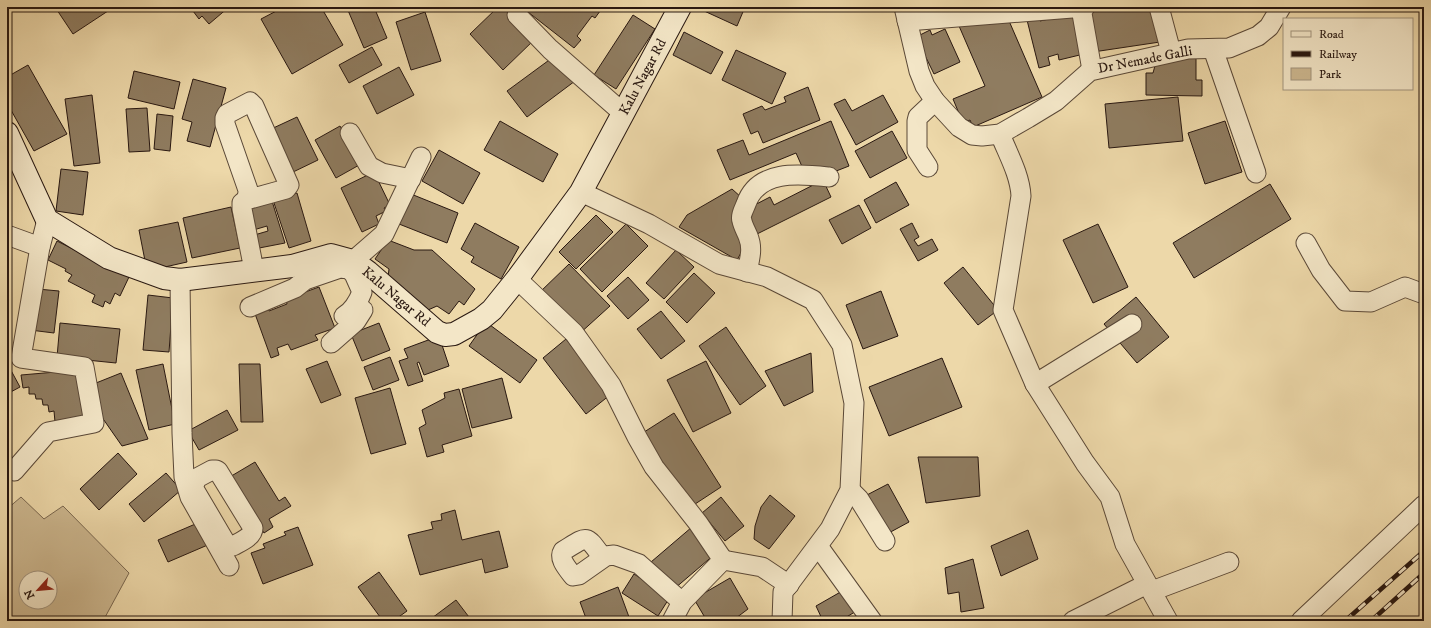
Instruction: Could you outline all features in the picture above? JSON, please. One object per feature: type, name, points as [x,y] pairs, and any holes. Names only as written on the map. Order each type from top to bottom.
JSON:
[{"type":"street","name":"Kalu Nagar Rd","points":[[47,220],[109,258],[164,278],[180,280],[292,266],[331,255],[353,261],[379,281],[437,332],[454,334],[481,319],[492,310],[517,279],[581,192],[680,7]]},
{"type":"street","points":[[1159,7],[1172,52]]},
{"type":"street","name":"Dr Nemade Galli","points":[[906,14],[919,71],[935,101],[959,127],[972,134],[982,136],[1000,134],[1056,101],[1092,70],[1188,49],[1229,48],[1258,36],[1269,27],[1281,7]]},
{"type":"street","points":[[906,14],[1083,8],[1092,70]]},
{"type":"street","points":[[517,15],[550,49],[623,113]]},
{"type":"street","points":[[1213,49],[1256,173]]},
{"type":"street","points":[[928,167],[917,150],[917,121],[918,117],[935,101]]},
{"type":"street","points":[[246,200],[286,189],[290,185],[254,106],[250,102],[226,114],[225,124],[248,190],[246,200],[242,203],[242,210],[254,270]]},
{"type":"street","points":[[7,133],[47,220],[40,248],[21,358],[84,366],[94,423],[48,432],[14,471]]},
{"type":"street","points":[[350,133],[369,166],[382,173],[411,179]]},
{"type":"street","points":[[1000,134],[1021,186],[1021,196],[1002,310],[1035,384],[1085,463],[1110,497],[1124,544],[1168,621]]},
{"type":"street","points":[[353,261],[384,234],[421,157]]},
{"type":"street","points":[[747,272],[752,249],[749,238],[741,221],[748,197],[755,188],[766,181],[785,174],[829,177]]},
{"type":"street","points":[[581,192],[649,224],[719,264],[767,277],[813,300],[842,345],[854,402],[850,490],[830,529],[784,592],[782,621]]},
{"type":"street","points":[[7,235],[40,248]]},
{"type":"street","points":[[1306,243],[1321,270],[1345,300],[1371,302],[1405,287],[1424,294]]},
{"type":"street","points":[[292,266],[299,289]]},
{"type":"street","points":[[250,307],[299,289],[305,280],[340,268],[349,269],[354,274],[362,292],[354,307],[344,316]]},
{"type":"street","points":[[517,279],[574,333],[611,385],[637,437],[654,466],[723,560],[762,567],[789,585]]},
{"type":"street","points":[[180,280],[184,477],[190,497],[221,544],[229,566]]},
{"type":"street","points":[[331,343],[356,321],[371,298],[379,281]]},
{"type":"street","points":[[1035,384],[1132,324]]},
{"type":"street","points":[[850,490],[859,499],[885,541]]},
{"type":"street","points":[[1301,621],[1424,505]]},
{"type":"street","points":[[818,546],[872,621]]},
{"type":"street","points":[[603,558],[614,555],[639,564],[682,602]]},
{"type":"street","points":[[672,621],[682,602],[723,560]]},
{"type":"street","points":[[1073,621],[1149,587],[1229,562]]},
{"type":"green space","points":[[21,497],[44,519],[63,506],[129,573],[103,621],[7,621],[7,509]]},
{"type":"building","points":[[55,7],[114,7],[73,34]]},
{"type":"building","points":[[190,7],[229,7],[209,24],[202,16],[199,19]]},
{"type":"building","points":[[284,7],[321,7],[343,45],[292,74],[261,19]]},
{"type":"building","points":[[374,7],[387,38],[364,48],[347,8]]},
{"type":"building","points":[[498,7],[505,7],[535,39],[503,70],[470,34]]},
{"type":"building","points":[[532,7],[603,7],[595,18],[592,16],[577,36],[581,40],[574,48],[528,12]]},
{"type":"building","points":[[703,7],[745,7],[737,26],[702,10]]},
{"type":"building","points":[[1003,7],[1042,97],[973,127],[970,120],[963,123],[953,99],[985,86],[956,19]]},
{"type":"building","points":[[1086,7],[1154,7],[1160,42],[1093,52]]},
{"type":"building","points":[[425,12],[441,61],[411,70],[396,22]]},
{"type":"building","points":[[1078,12],[1088,53],[1059,60],[1058,54],[1048,57],[1050,65],[1039,68],[1027,20],[1039,17],[1040,21]]},
{"type":"building","points":[[633,15],[655,29],[616,89],[594,75]]},
{"type":"building","points":[[945,29],[960,62],[934,74],[916,37],[930,30],[932,35]]},
{"type":"building","points":[[684,32],[723,52],[711,74],[673,55]]},
{"type":"building","points":[[372,47],[382,65],[349,83],[339,65]]},
{"type":"building","points":[[736,50],[786,73],[772,104],[722,80]]},
{"type":"building","points":[[1196,52],[1196,80],[1202,80],[1202,96],[1146,95],[1146,73],[1153,73],[1156,62]]},
{"type":"building","points":[[556,55],[575,81],[527,117],[507,91]]},
{"type":"building","points":[[28,65],[67,134],[34,151],[7,103],[7,77]]},
{"type":"building","points":[[399,67],[414,95],[377,114],[363,86]]},
{"type":"building","points":[[134,71],[180,82],[174,109],[128,98]]},
{"type":"building","points":[[193,79],[226,88],[210,147],[187,141],[192,122],[182,119]]},
{"type":"building","points":[[808,87],[820,120],[763,143],[758,131],[751,134],[743,114],[762,106],[765,110],[786,102],[784,97]]},
{"type":"building","points":[[92,95],[100,163],[74,166],[65,99]]},
{"type":"building","points":[[883,95],[898,122],[856,145],[834,104],[845,99],[852,111]]},
{"type":"building","points":[[1178,97],[1183,141],[1109,148],[1105,104]]},
{"type":"building","points":[[147,108],[150,151],[129,152],[126,109]]},
{"type":"building","points":[[157,114],[173,116],[170,151],[154,149]]},
{"type":"building","points":[[297,117],[318,160],[291,173],[269,130]]},
{"type":"building","points":[[500,121],[558,154],[543,182],[484,150]]},
{"type":"building","points":[[831,121],[849,166],[826,175],[804,171],[796,153],[730,180],[717,150],[743,140],[749,155]]},
{"type":"building","points":[[1225,121],[1242,172],[1205,184],[1188,133]]},
{"type":"building","points":[[340,126],[361,164],[336,178],[315,140]]},
{"type":"building","points":[[892,131],[907,158],[870,178],[855,151]]},
{"type":"building","points":[[439,150],[480,173],[463,204],[422,181]]},
{"type":"building","points":[[61,169],[88,172],[83,215],[56,211]]},
{"type":"building","points":[[374,172],[390,205],[384,208],[386,211],[376,216],[379,224],[362,232],[341,188]]},
{"type":"building","points":[[823,180],[831,197],[757,234],[745,210],[770,197],[774,205]]},
{"type":"building","points":[[896,182],[909,205],[876,223],[864,200]]},
{"type":"building","points":[[1270,184],[1291,219],[1194,278],[1173,243]]},
{"type":"building","points":[[732,189],[742,198],[747,242],[737,260],[679,227],[687,215]]},
{"type":"building","points":[[297,193],[311,241],[289,248],[273,200]]},
{"type":"building","points":[[411,194],[458,213],[447,243],[399,224]]},
{"type":"building","points":[[272,201],[285,243],[254,249],[251,236],[268,231],[267,226],[250,231],[243,209]]},
{"type":"building","points":[[859,205],[871,228],[842,244],[829,220]]},
{"type":"building","points":[[231,207],[240,248],[192,258],[183,218]]},
{"type":"building","points":[[596,215],[613,232],[576,269],[559,252]]},
{"type":"building","points":[[178,222],[187,262],[147,271],[139,230]]},
{"type":"building","points":[[475,223],[519,247],[501,279],[471,262],[474,257],[461,249]]},
{"type":"building","points":[[912,223],[919,237],[914,240],[918,246],[932,239],[938,250],[918,261],[900,229]]},
{"type":"building","points":[[626,224],[648,246],[602,292],[580,269]]},
{"type":"building","points":[[1098,224],[1128,287],[1093,303],[1063,240]]},
{"type":"building","points":[[388,240],[414,250],[432,250],[475,289],[464,305],[459,301],[449,314],[437,306],[428,310],[388,277],[389,269],[375,259]]},
{"type":"building","points":[[57,241],[129,277],[120,296],[115,293],[110,304],[105,301],[103,307],[92,302],[95,295],[68,281],[72,275],[65,271],[66,269],[48,260]]},
{"type":"building","points":[[676,250],[694,267],[664,299],[646,283]]},
{"type":"building","points":[[569,264],[610,306],[578,335],[539,293]]},
{"type":"building","points":[[963,267],[998,310],[978,325],[944,283]]},
{"type":"building","points":[[694,273],[715,293],[687,323],[666,302]]},
{"type":"building","points":[[628,277],[649,300],[628,319],[607,296]]},
{"type":"building","points":[[319,287],[335,328],[315,335],[318,340],[291,350],[288,344],[277,348],[279,355],[271,358],[254,311],[267,306],[269,311],[287,304],[286,299]]},
{"type":"building","points":[[27,288],[59,291],[54,333],[22,329]]},
{"type":"building","points":[[881,291],[898,336],[863,349],[846,305]]},
{"type":"building","points":[[148,295],[173,298],[169,352],[143,350]]},
{"type":"building","points":[[1136,297],[1169,337],[1137,363],[1104,324]]},
{"type":"building","points":[[661,311],[685,341],[661,359],[637,329]]},
{"type":"building","points":[[486,322],[537,360],[520,383],[469,346]]},
{"type":"building","points":[[60,323],[120,329],[116,363],[57,357]]},
{"type":"building","points":[[379,323],[390,350],[362,361],[351,334]]},
{"type":"building","points":[[726,327],[766,386],[740,405],[699,346]]},
{"type":"building","points":[[439,336],[449,366],[424,375],[419,362],[417,363],[423,381],[408,386],[399,361],[408,358],[404,349]]},
{"type":"building","points":[[566,339],[610,395],[586,414],[543,358]]},
{"type":"building","points":[[811,353],[813,392],[784,406],[765,371]]},
{"type":"building","points":[[390,357],[399,380],[373,390],[364,367]]},
{"type":"building","points":[[942,358],[962,407],[889,436],[869,387]]},
{"type":"building","points":[[327,361],[341,395],[321,403],[306,369]]},
{"type":"building","points":[[706,361],[731,413],[693,432],[667,380]]},
{"type":"building","points":[[7,363],[20,387],[7,394]]},
{"type":"building","points":[[163,364],[175,424],[149,430],[136,370]]},
{"type":"building","points":[[239,364],[260,364],[263,422],[241,422]]},
{"type":"building","points":[[79,370],[87,421],[55,422],[54,411],[49,412],[48,405],[43,405],[42,399],[36,399],[35,394],[29,394],[29,387],[23,388],[21,375]]},
{"type":"building","points":[[121,373],[148,439],[122,446],[99,413],[91,385]]},
{"type":"building","points":[[502,378],[512,418],[472,428],[462,389]]},
{"type":"building","points":[[390,388],[406,444],[371,454],[355,398]]},
{"type":"building","points":[[459,389],[472,436],[442,445],[444,452],[427,457],[419,428],[426,424],[422,410],[445,398],[444,393]]},
{"type":"building","points":[[227,410],[238,430],[199,450],[188,431]]},
{"type":"building","points":[[674,413],[721,487],[689,508],[641,434]]},
{"type":"building","points":[[118,453],[137,474],[99,510],[80,489]]},
{"type":"building","points":[[918,457],[978,457],[980,496],[926,503]]},
{"type":"building","points":[[255,462],[279,501],[285,497],[291,506],[269,519],[273,527],[264,533],[228,478]]},
{"type":"building","points":[[166,473],[181,490],[144,522],[129,504]]},
{"type":"building","points":[[888,484],[909,522],[885,535],[865,496]]},
{"type":"building","points":[[770,495],[795,516],[769,549],[754,539],[755,526],[761,507]]},
{"type":"building","points":[[721,497],[744,526],[725,541],[702,513]]},
{"type":"building","points":[[455,510],[462,540],[499,531],[508,567],[485,573],[482,559],[420,575],[408,535],[433,529],[431,522],[442,520],[441,514]]},
{"type":"building","points":[[200,522],[210,544],[168,562],[158,540]]},
{"type":"building","points":[[298,527],[313,565],[263,584],[251,553],[265,548],[263,544],[286,535],[284,532]]},
{"type":"building","points":[[692,527],[715,554],[674,589],[651,562]]},
{"type":"building","points":[[1028,530],[1038,559],[1001,576],[991,546]]},
{"type":"building","points":[[973,559],[984,608],[961,612],[959,592],[948,594],[945,568]]},
{"type":"building","points":[[379,572],[407,611],[393,621],[383,621],[358,587]]},
{"type":"building","points":[[634,574],[670,597],[658,616],[622,593]]},
{"type":"building","points":[[730,578],[748,609],[732,621],[707,621],[694,599]]},
{"type":"building","points":[[618,587],[629,617],[617,621],[587,621],[580,602]]},
{"type":"building","points":[[844,590],[858,610],[840,621],[823,621],[816,606]]},
{"type":"building","points":[[456,600],[472,621],[428,621]]},
{"type":"railway","points":[[1345,621],[1424,551]]},
{"type":"railway","points":[[1371,621],[1424,573]]}]
